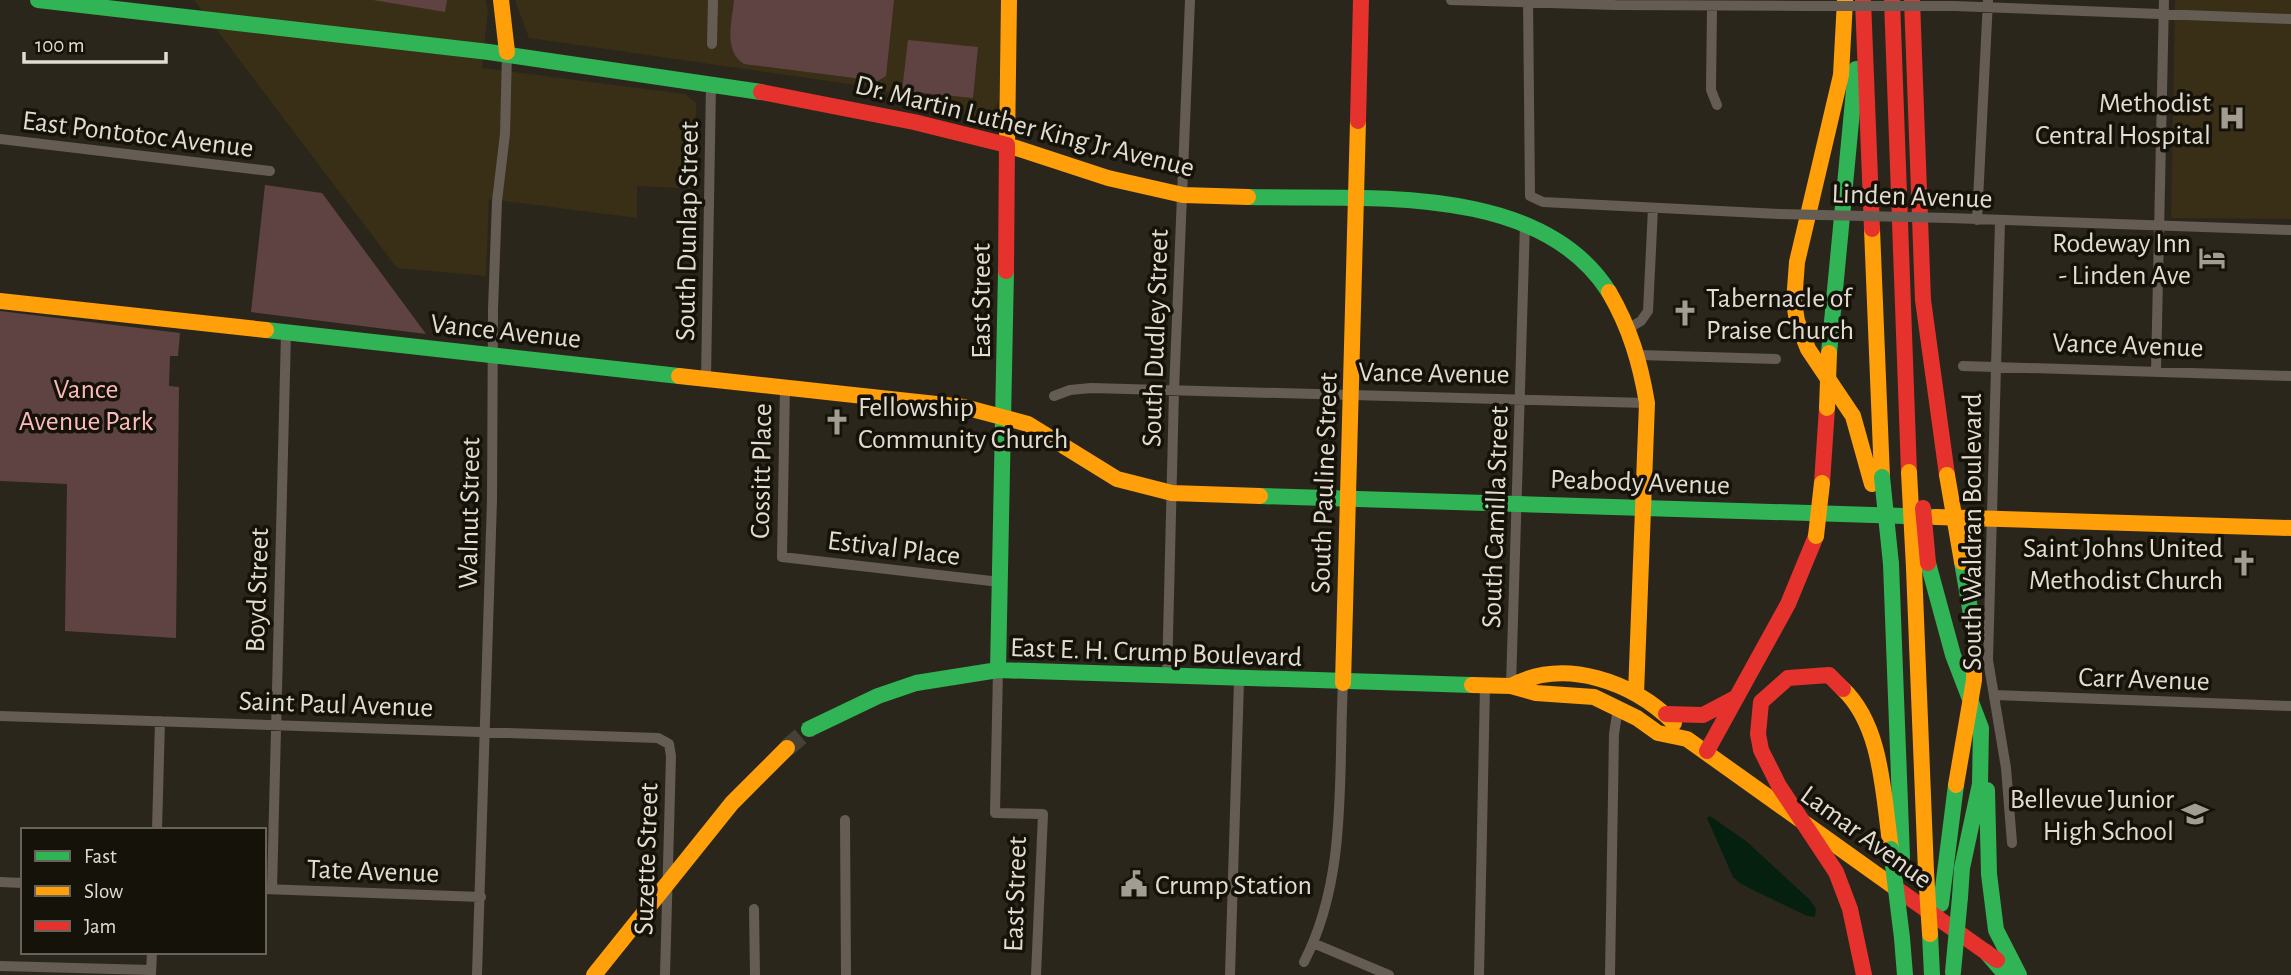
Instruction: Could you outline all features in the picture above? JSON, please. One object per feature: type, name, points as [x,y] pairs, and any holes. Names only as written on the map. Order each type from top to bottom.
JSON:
[{"type":"main road","name":"Dr. Martin Luther King Jr Avenue","points":[[38,0],[264,28],[366,35],[507,52],[710,84],[916,120],[1007,145],[1108,178],[1183,195],[1438,202],[1494,211],[1525,223],[1544,233],[1585,263],[1610,293],[1629,328],[1639,355],[1647,403],[1636,694]]},
{"type":"main road","points":[[501,0],[507,52]]},
{"type":"main road","name":"East Street","points":[[998,670],[1005,417],[1009,0]]},
{"type":"main road","name":"South Pauline Street","points":[[1343,684],[1361,0]]},
{"type":"main road","points":[[1845,0],[1847,40],[1820,173],[1797,260],[1793,300],[1801,339],[1819,369],[1850,408],[1877,480]]},
{"type":"main road","points":[[1863,0],[1877,480],[1894,660],[1897,853],[1905,975]]},
{"type":"main road","points":[[1892,0],[1905,369],[1921,565],[1926,872],[1932,975]]},
{"type":"main road","points":[[1912,0],[1923,300],[1947,475],[1973,632],[1973,680],[1941,904],[1930,934]]},
{"type":"main road","points":[[1918,155],[1924,0]]},
{"type":"main road","points":[[1707,751],[1741,694],[1788,604],[1816,536],[1853,85],[1863,30]]},
{"type":"main road","name":"Vance Avenue","points":[[0,301],[785,386],[964,407],[1005,417]]},
{"type":"main road","name":"Peabody Avenue","points":[[1005,417],[1028,424],[1090,465],[1117,479],[1172,493],[2291,528]]},
{"type":"main road","points":[[1921,565],[1981,728],[1987,771],[1989,874],[1996,930],[2018,975]]},
{"type":"main road","name":"East E. H. Crump Boulevard","points":[[809,729],[878,696],[916,683],[998,670],[1239,681],[1511,686],[1536,693],[1594,697],[1618,708],[1658,733],[1687,739]]},
{"type":"main road","name":"East E. H. Crump Boulevard","points":[[1511,686],[1536,675],[1600,678],[1636,694],[1666,714],[1687,739]]},
{"type":"main road","points":[[1864,975],[1849,901],[1814,833],[1770,772],[1758,734],[1761,702],[1788,678],[1829,675],[1857,702],[1875,747],[1897,853]]},
{"type":"main road","points":[[1666,714],[1690,718],[1702,716],[1741,694]]},
{"type":"main road","points":[[1953,973],[1962,868],[1980,784],[1981,728]]},
{"type":"main road","name":"Lamar Avenue","points":[[1687,739],[1707,751],[1814,833],[2018,975]]},
{"type":"main road","points":[[594,975],[732,803],[787,748]]},
{"type":"main road","points":[[1986,952],[2006,975]]},
{"type":"street","points":[[712,44],[713,0]]},
{"type":"street","name":"South Dudley Street","points":[[1167,677],[1174,391],[1190,0]]},
{"type":"street","points":[[1451,0],[1712,6],[1954,6],[1988,3],[2291,19]]},
{"type":"street","points":[[2156,370],[2164,0]]},
{"type":"street","name":"Linden Avenue","points":[[1528,1],[1528,192],[1533,198],[1543,202],[1779,214],[2291,230]]},
{"type":"street","points":[[1977,220],[1988,3]]},
{"type":"street","points":[[1712,6],[1711,90],[1717,105]]},
{"type":"street","name":"Walnut Street","points":[[477,975],[492,500],[492,354],[497,201],[503,170],[507,52]]},
{"type":"street","name":"South Dunlap Street","points":[[706,378],[710,84]]},
{"type":"street","name":"East Pontotoc Avenue","points":[[0,139],[270,171]]},
{"type":"street","points":[[1629,328],[1641,321],[1648,311],[1653,208]]},
{"type":"street","name":"South Waldran Boulevard","points":[[2000,221],[1988,660],[2006,768],[2012,843]]},
{"type":"street","name":"South Camilla Street","points":[[1511,686],[1525,223]]},
{"type":"street","name":"Boyd Street","points":[[268,889],[286,333]]},
{"type":"street","points":[[1639,355],[1776,359]]},
{"type":"street","name":"Vance Avenue","points":[[1963,366],[2291,376]]},
{"type":"street","name":"Cossitt Place","points":[[782,557],[785,386]]},
{"type":"street","name":"Vance Avenue","points":[[1054,396],[1079,388],[1647,403]]},
{"type":"street","name":"Estival Place","points":[[782,557],[1000,582]]},
{"type":"street","name":"East Street","points":[[998,670],[995,813],[1043,814],[1037,975]]},
{"type":"street","points":[[1230,975],[1239,681]]},
{"type":"street","name":"South Pauline Street","points":[[1304,962],[1313,943],[1332,878],[1343,684]]},
{"type":"street","points":[[1479,975],[1485,686]]},
{"type":"street","name":"Carr Avenue","points":[[1995,695],[2291,706]]},
{"type":"street","points":[[1610,975],[1615,734],[1618,708]]},
{"type":"street","name":"Saint Paul Avenue","points":[[0,716],[658,738],[669,744]]},
{"type":"street","points":[[157,828],[160,721]]},
{"type":"street","name":"Suzette Street","points":[[665,975],[671,756],[669,744]]},
{"type":"street","points":[[845,820],[846,975]]},
{"type":"street","points":[[0,882],[21,883]]},
{"type":"street","name":"Tate Avenue","points":[[268,889],[481,897]]},
{"type":"street","points":[[754,909],[755,975]]},
{"type":"street","points":[[1313,943],[1389,975]]},
{"type":"street","points":[[0,966],[151,972],[152,954]]},
{"type":"shaded area","points":[[194,0],[485,0],[488,9],[482,68],[685,94],[696,103],[695,189],[637,186],[637,218],[489,199],[486,276],[397,268]]},
{"type":"shaded area","points":[[515,0],[1002,0],[999,102],[987,119],[870,87],[529,38]]},
{"type":"shaded area","name":"Methodist Central Hospital","points":[[2175,0],[2291,0],[2291,219],[2171,218]]},
{"type":"shaded area","points":[[1710,816],[1746,841],[1810,900],[1816,909],[1815,917],[1807,916],[1741,884],[1733,877],[1707,818]]},
{"type":"green space","points":[[373,0],[447,0],[445,12]]},
{"type":"green space","points":[[734,0],[894,0],[886,76],[878,81],[744,64],[733,52],[731,44]]},
{"type":"green space","points":[[908,40],[978,47],[973,98],[902,91]]},
{"type":"green space","points":[[265,185],[322,193],[426,334],[251,312]]},
{"type":"green space","name":"Vance Avenue Park","points":[[0,311],[180,333],[178,356],[170,356],[169,386],[179,387],[176,638],[65,631],[67,484],[0,481]]},
{"type":"tunnel","points":[[787,748],[809,729]]},
{"type":"traffic: fast","points":[[38,0],[489,52],[761,92]]},
{"type":"traffic: fast","points":[[1829,353],[1856,69]]},
{"type":"traffic: fast","points":[[1248,197],[1394,199],[1445,204],[1494,214],[1539,231],[1578,256],[1609,292]]},
{"type":"traffic: fast","points":[[998,670],[1006,271]]},
{"type":"traffic: fast","points":[[266,330],[679,376]]},
{"type":"traffic: fast","points":[[1882,477],[1891,564]]},
{"type":"traffic: fast","points":[[1260,496],[1936,517]]},
{"type":"traffic: fast","points":[[1962,562],[1974,632]]},
{"type":"traffic: fast","points":[[1928,563],[1953,655],[1981,728],[1980,784],[1962,868],[1960,897]]},
{"type":"traffic: fast","points":[[1891,564],[1902,857]]},
{"type":"traffic: fast","points":[[809,729],[878,696],[916,683],[998,670],[1472,685]]},
{"type":"traffic: fast","points":[[1941,904],[1956,785]]},
{"type":"traffic: fast","points":[[1987,790],[1989,874],[1996,930],[2019,975]]},
{"type":"traffic: fast","points":[[1891,849],[1902,938]]},
{"type":"traffic: fast","points":[[1953,972],[1960,897]]},
{"type":"traffic: fast","points":[[1930,934],[1932,975]]},
{"type":"traffic: fast","points":[[1902,938],[1905,975]]},
{"type":"traffic: fast","points":[[1986,952],[2006,975]]},
{"type":"traffic: slow","points":[[501,0],[507,52]]},
{"type":"traffic: slow","points":[[1009,0],[1007,145],[1108,178],[1183,195],[1248,197]]},
{"type":"traffic: slow","points":[[1845,0],[1841,75],[1797,262],[1794,302],[1797,321],[1808,349],[1853,416],[1872,484]]},
{"type":"traffic: slow","points":[[1343,683],[1358,121]]},
{"type":"traffic: slow","points":[[1872,229],[1882,477]]},
{"type":"traffic: slow","points":[[1609,292],[1633,346],[1647,403],[1636,694]]},
{"type":"traffic: slow","points":[[0,301],[266,330]]},
{"type":"traffic: slow","points":[[1827,408],[1829,353]]},
{"type":"traffic: slow","points":[[679,376],[964,407],[1028,424],[1117,479],[1172,493],[1260,496]]},
{"type":"traffic: slow","points":[[1909,472],[1914,568]]},
{"type":"traffic: slow","points":[[1947,475],[1962,562]]},
{"type":"traffic: slow","points":[[1816,536],[1822,483]]},
{"type":"traffic: slow","points":[[1936,517],[2291,528]]},
{"type":"traffic: slow","points":[[1914,568],[1926,872]]},
{"type":"traffic: slow","points":[[1956,785],[1974,680],[1974,632]]},
{"type":"traffic: slow","points":[[1511,686],[1553,674],[1597,678],[1639,696],[1674,723]]},
{"type":"traffic: slow","points":[[1472,685],[1511,686],[1536,693],[1594,697],[1637,718],[1658,733],[1687,739],[1897,889]]},
{"type":"traffic: slow","points":[[1843,689],[1856,705],[1874,743],[1891,849]]},
{"type":"traffic: slow","points":[[594,975],[732,803],[787,748]]},
{"type":"traffic: slow","points":[[1926,872],[1930,934]]},
{"type":"traffic: jam","points":[[1358,121],[1361,0]]},
{"type":"traffic: jam","points":[[1863,0],[1872,229]]},
{"type":"traffic: jam","points":[[1892,0],[1909,472]]},
{"type":"traffic: jam","points":[[1912,0],[1923,300],[1947,475]]},
{"type":"traffic: jam","points":[[761,92],[914,122],[1007,145],[1006,271]]},
{"type":"traffic: jam","points":[[1822,483],[1827,408]]},
{"type":"traffic: jam","points":[[1923,508],[1928,563]]},
{"type":"traffic: jam","points":[[1707,751],[1788,604],[1816,536]]},
{"type":"traffic: jam","points":[[1843,689],[1829,675],[1788,678],[1761,702],[1758,734],[1761,750],[1779,786],[1836,872],[1850,909],[1864,975]]},
{"type":"traffic: jam","points":[[1666,714],[1703,715],[1737,697]]},
{"type":"traffic: jam","points":[[1897,889],[1997,960]]},
{"type":"place","name":"Methodist Central Hospital","points":[[2232,118]]},
{"type":"place","name":"Rodeway Inn - Linden Ave","points":[[2212,258]]},
{"type":"place","name":"Tabernacle of Praise Church","points":[[1685,313]]},
{"type":"place","name":"Fellowship Community Church","points":[[837,422]]},
{"type":"place","name":"Saint Johns United Methodist Church","points":[[2244,563]]},
{"type":"place","name":"Bellevue Junior High School","points":[[2195,814]]},
{"type":"place","name":"Crump Station","points":[[1134,884]]}]
